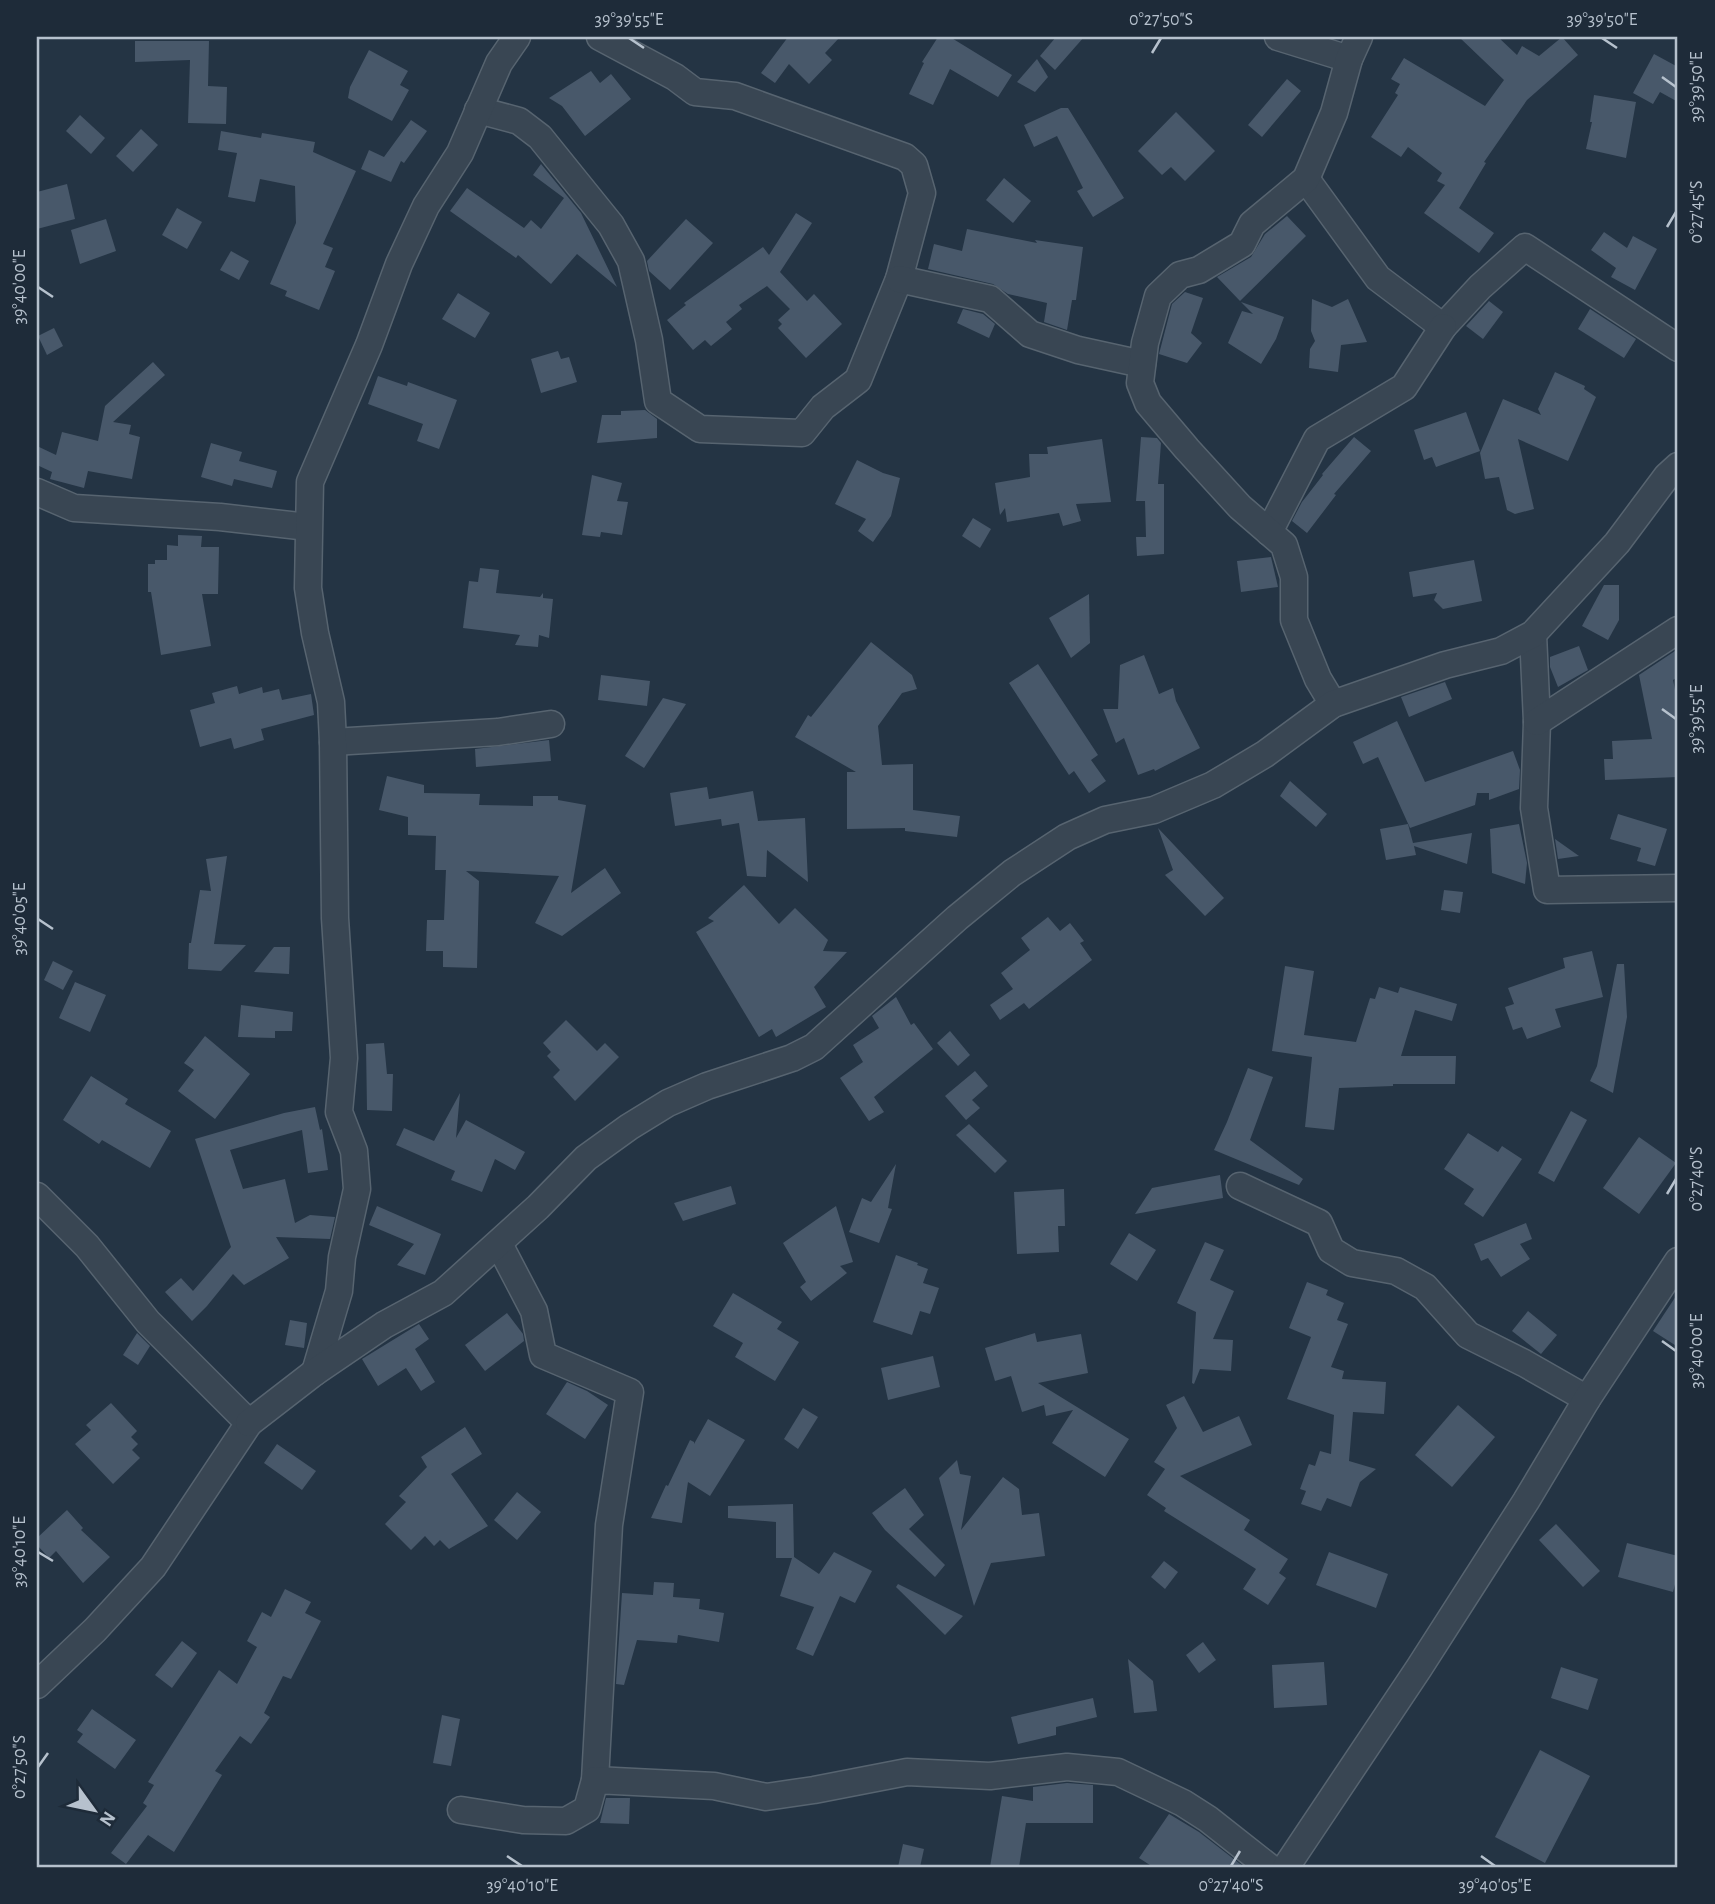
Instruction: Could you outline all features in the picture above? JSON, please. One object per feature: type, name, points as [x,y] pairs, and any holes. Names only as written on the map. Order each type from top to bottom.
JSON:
[{"type":"street","points":[[315,1372],[339,1291],[342,1257],[357,1189],[354,1151],[339,1112],[344,1058],[335,918],[333,742],[331,702],[308,588],[310,482],[369,345],[398,264],[426,206],[460,153],[499,63],[517,37]]},
{"type":"street","points":[[478,110],[519,121],[540,137],[611,225],[631,261],[649,341],[658,401],[700,429],[802,433],[823,407],[858,380],[898,279],[922,193],[914,165],[905,157],[735,96],[695,92],[675,77],[600,37]]},
{"type":"street","points":[[1278,37],[1354,48],[1334,113],[1306,178],[1252,224],[1242,244],[1199,270],[1180,275],[1158,296],[1144,343],[1140,383],[1148,403],[1240,507],[1284,545],[1294,577],[1294,620],[1318,679],[1333,705]]},
{"type":"street","points":[[1306,178],[1378,278],[1443,327]]},
{"type":"street","points":[[1269,532],[1317,439],[1404,387],[1443,327],[1480,287],[1525,247],[1678,348]]},
{"type":"street","points":[[898,279],[990,299],[1030,334],[1078,349],[1142,363]]},
{"type":"street","points":[[37,1685],[95,1630],[153,1567],[250,1423],[315,1372],[384,1325],[443,1293],[499,1244],[586,1158],[668,1103],[697,1090],[792,1058],[814,1046],[957,918],[1012,873],[1056,844],[1105,820],[1154,810],[1213,785],[1265,754],[1333,705],[1445,665],[1501,651],[1533,634],[1617,543],[1667,476],[1678,466]]},
{"type":"street","points":[[37,492],[74,508],[220,517],[308,527]]},
{"type":"street","points":[[1537,722],[1678,630]]},
{"type":"street","points":[[1533,634],[1537,722],[1534,808],[1547,890],[1678,888]]},
{"type":"street","points":[[333,742],[498,732],[551,724]]},
{"type":"street","points":[[1240,1186],[1319,1223],[1331,1250],[1352,1263],[1396,1271],[1425,1287],[1468,1335],[1587,1399]]},
{"type":"street","points":[[37,1196],[87,1246],[148,1322],[250,1423]]},
{"type":"street","points":[[461,1810],[523,1820],[566,1821],[587,1809],[594,1780],[609,1525],[630,1392],[543,1355],[534,1311],[499,1244]]},
{"type":"street","points":[[1286,1867],[1379,1730],[1527,1501],[1587,1399],[1678,1261]]},
{"type":"street","points":[[594,1780],[714,1786],[765,1797],[907,1772],[990,1776],[1067,1768],[1118,1772],[1183,1803],[1269,1867]]},
{"type":"building","points":[[788,37],[840,37],[825,53],[832,60],[809,84],[789,64],[775,83],[761,73]]},
{"type":"building","points":[[938,37],[950,37],[1012,75],[998,97],[950,69],[933,105],[909,94],[924,63],[922,62]]},
{"type":"building","points":[[1056,37],[1084,37],[1055,70],[1040,56]]},
{"type":"building","points":[[1459,37],[1498,37],[1517,55],[1522,46],[1539,56],[1562,37],[1578,55],[1527,100],[1484,162],[1486,163],[1459,208],[1494,233],[1479,253],[1424,213],[1445,185],[1437,181],[1442,173],[1408,147],[1401,157],[1371,137],[1398,95],[1395,93],[1400,84],[1391,79],[1404,58],[1485,106],[1504,80]]},
{"type":"building","points":[[135,41],[209,41],[208,86],[227,87],[226,124],[188,123],[190,60],[135,62]]},
{"type":"building","points":[[369,50],[408,71],[400,85],[409,90],[392,121],[348,98],[350,87]]},
{"type":"building","points":[[1654,54],[1678,67],[1678,102],[1660,92],[1653,104],[1633,93]]},
{"type":"building","points":[[1037,59],[1048,77],[1035,92],[1017,82]]},
{"type":"building","points":[[591,71],[600,83],[611,74],[631,99],[585,136],[562,106],[549,98]]},
{"type":"building","points":[[1287,79],[1301,91],[1262,137],[1248,125]]},
{"type":"building","points":[[1594,95],[1636,102],[1626,158],[1586,149]]},
{"type":"building","points":[[1061,108],[1068,108],[1124,198],[1093,217],[1077,191],[1083,188],[1057,136],[1034,147],[1024,125]]},
{"type":"building","points":[[1176,112],[1215,151],[1185,181],[1171,167],[1162,175],[1138,151]]},
{"type":"building","points":[[80,115],[105,138],[91,154],[66,131]]},
{"type":"building","points":[[411,120],[427,131],[404,163],[401,161],[391,182],[361,169],[369,150],[384,157]]},
{"type":"building","points":[[141,129],[158,145],[133,172],[116,156]]},
{"type":"building","points":[[221,131],[261,138],[262,133],[315,142],[313,152],[356,171],[323,244],[333,248],[325,267],[335,271],[319,310],[285,296],[287,291],[270,284],[296,223],[295,186],[260,179],[255,202],[228,197],[237,153],[218,150]]},
{"type":"building","points":[[541,164],[581,213],[617,287],[577,254],[551,284],[518,255],[516,258],[450,211],[467,188],[524,228],[531,220],[541,229],[564,198],[533,175]]},
{"type":"building","points":[[1004,178],[1031,201],[1013,223],[986,200]]},
{"type":"building","points":[[67,184],[75,219],[37,229],[37,192]]},
{"type":"building","points":[[177,208],[202,222],[187,249],[162,235]]},
{"type":"building","points":[[796,213],[812,223],[780,272],[807,301],[814,294],[842,324],[806,358],[778,328],[782,324],[778,320],[790,309],[767,286],[739,305],[742,309],[726,322],[732,329],[711,346],[705,340],[693,350],[667,320],[686,305],[684,303],[763,247],[769,255]]},
{"type":"building","points":[[1287,216],[1306,236],[1240,301],[1217,277],[1251,257],[1265,234]]},
{"type":"building","points":[[106,219],[116,251],[80,264],[71,230]]},
{"type":"building","points":[[686,219],[713,243],[670,290],[649,271],[647,261]]},
{"type":"building","points":[[967,229],[1037,243],[1035,240],[1083,247],[1076,300],[1072,300],[1067,330],[1044,322],[1047,303],[1008,294],[993,284],[928,269],[934,244],[962,251]]},
{"type":"building","points":[[1604,232],[1627,248],[1633,236],[1657,249],[1635,290],[1611,277],[1616,268],[1591,250]]},
{"type":"building","points":[[231,251],[249,261],[239,280],[220,270]]},
{"type":"building","points":[[1185,292],[1203,298],[1191,333],[1202,343],[1187,363],[1159,354],[1172,304]]},
{"type":"building","points":[[458,293],[490,313],[475,338],[442,319]]},
{"type":"building","points":[[1312,299],[1332,307],[1348,299],[1367,342],[1341,345],[1338,372],[1309,368],[1310,349],[1315,341],[1311,331]]},
{"type":"building","points":[[1489,301],[1503,312],[1483,339],[1466,326]]},
{"type":"building","points":[[1241,302],[1284,317],[1276,339],[1261,364],[1228,343],[1242,311],[1253,314]]},
{"type":"building","points":[[963,309],[983,314],[995,324],[989,338],[957,323]]},
{"type":"building","points":[[1590,309],[1636,339],[1624,358],[1578,329]]},
{"type":"building","points":[[54,328],[63,346],[47,355],[38,336]]},
{"type":"building","points":[[558,351],[561,359],[569,357],[577,382],[541,393],[531,359]]},
{"type":"building","points":[[153,362],[165,375],[113,422],[131,425],[129,434],[140,437],[132,479],[88,471],[84,488],[50,479],[52,472],[37,465],[37,446],[56,455],[62,432],[98,441],[105,406]]},
{"type":"building","points":[[1555,372],[1585,386],[1584,389],[1596,397],[1568,461],[1518,439],[1534,509],[1515,514],[1507,510],[1499,477],[1485,479],[1480,453],[1503,399],[1541,415],[1538,409]]},
{"type":"building","points":[[378,376],[407,386],[408,382],[457,400],[439,449],[417,441],[423,424],[368,404]]},
{"type":"building","points":[[645,410],[657,419],[657,438],[597,443],[602,415],[621,415],[621,411]]},
{"type":"building","points":[[1466,412],[1480,451],[1436,467],[1432,457],[1424,460],[1414,430]]},
{"type":"building","points":[[1141,437],[1157,438],[1161,443],[1158,484],[1164,484],[1164,554],[1137,556],[1136,537],[1146,537],[1145,501],[1136,501]]},
{"type":"building","points":[[1354,437],[1371,451],[1334,494],[1336,495],[1307,533],[1292,521],[1322,474]]},
{"type":"building","points":[[1102,439],[1111,502],[1076,504],[1081,521],[1063,526],[1059,513],[1007,522],[1005,508],[1000,515],[995,483],[1030,477],[1029,454],[1048,454],[1047,447]]},
{"type":"building","points":[[211,443],[242,452],[239,461],[277,471],[272,488],[234,479],[232,486],[201,477]]},
{"type":"building","points":[[857,460],[900,478],[891,516],[873,542],[858,531],[866,519],[835,504]]},
{"type":"building","points":[[592,475],[622,483],[617,501],[628,502],[622,535],[601,532],[600,537],[582,535]]},
{"type":"building","points":[[973,518],[991,529],[980,548],[962,536]]},
{"type":"building","points":[[178,535],[202,536],[201,547],[219,547],[218,594],[202,594],[211,646],[161,655],[151,592],[148,592],[148,564],[155,564],[155,560],[167,560],[167,545],[178,546]]},
{"type":"building","points":[[1271,557],[1278,587],[1241,592],[1237,561]]},
{"type":"building","points":[[1474,560],[1482,601],[1443,609],[1434,600],[1437,593],[1413,597],[1409,572]]},
{"type":"building","points":[[480,568],[499,570],[496,593],[540,597],[543,593],[543,598],[553,599],[549,638],[539,635],[538,647],[515,645],[520,635],[463,628],[469,581],[478,582]]},
{"type":"building","points":[[1604,585],[1619,585],[1619,620],[1608,640],[1582,626]]},
{"type":"building","points":[[1089,594],[1090,643],[1071,658],[1049,618]]},
{"type":"building","points":[[871,642],[912,675],[917,689],[902,693],[878,726],[882,765],[913,764],[913,810],[960,816],[957,837],[905,831],[905,828],[847,829],[847,772],[856,772],[795,737],[808,715],[811,717]]},
{"type":"building","points":[[1579,646],[1588,670],[1558,687],[1550,667],[1550,657]]},
{"type":"building","points":[[1678,649],[1678,677],[1673,680],[1678,704],[1678,777],[1605,780],[1604,759],[1613,759],[1612,741],[1652,739],[1639,675]]},
{"type":"building","points":[[1144,655],[1159,694],[1173,688],[1176,701],[1200,748],[1155,771],[1154,769],[1138,775],[1124,738],[1116,743],[1103,709],[1118,709],[1120,665]]},
{"type":"building","points":[[1038,664],[1098,755],[1091,760],[1106,781],[1089,793],[1074,771],[1069,775],[1009,683]]},
{"type":"building","points":[[601,675],[650,681],[647,706],[598,700]]},
{"type":"building","points":[[1445,682],[1452,699],[1409,717],[1401,697]]},
{"type":"building","points":[[237,686],[239,694],[262,687],[263,693],[279,689],[282,700],[311,694],[314,715],[261,729],[264,740],[234,749],[231,738],[200,747],[190,710],[215,703],[212,693]]},
{"type":"building","points":[[663,698],[686,704],[644,768],[625,756]]},
{"type":"building","points":[[1397,721],[1425,782],[1513,751],[1520,770],[1519,789],[1489,800],[1489,793],[1477,793],[1475,805],[1410,828],[1378,757],[1363,764],[1353,742]]},
{"type":"building","points":[[549,740],[551,761],[476,767],[475,749]]},
{"type":"building","points":[[387,776],[424,785],[424,793],[480,794],[479,805],[533,806],[533,796],[558,796],[558,800],[586,805],[571,893],[605,868],[621,893],[562,936],[535,923],[559,876],[466,871],[479,881],[477,968],[443,967],[443,951],[426,951],[427,920],[444,920],[446,870],[435,870],[436,836],[408,835],[408,817],[379,810]]},
{"type":"building","points":[[1290,781],[1327,814],[1316,827],[1280,796]]},
{"type":"building","points":[[707,787],[709,799],[753,791],[758,821],[805,818],[808,882],[767,850],[766,877],[747,876],[739,823],[722,826],[721,819],[675,826],[670,793]]},
{"type":"building","points":[[1618,814],[1667,829],[1655,866],[1637,861],[1641,848],[1610,839]]},
{"type":"building","points":[[1408,824],[1413,843],[1472,833],[1467,864],[1414,846],[1416,855],[1386,860],[1380,829]]},
{"type":"building","points":[[1519,824],[1527,863],[1525,884],[1492,873],[1490,829]]},
{"type":"building","points":[[1158,828],[1224,898],[1205,916],[1165,875],[1173,870]]},
{"type":"building","points":[[1555,839],[1579,856],[1558,859]]},
{"type":"building","points":[[227,856],[214,944],[246,945],[221,971],[188,969],[189,943],[200,890],[211,891],[206,859]]},
{"type":"building","points":[[744,885],[779,924],[795,908],[828,940],[823,951],[847,952],[814,987],[826,1007],[776,1037],[772,1029],[759,1037],[696,932],[714,921],[708,918]]},
{"type":"building","points":[[1444,890],[1463,892],[1460,913],[1441,910]]},
{"type":"building","points":[[1048,917],[1060,931],[1070,923],[1084,941],[1080,943],[1092,960],[1029,1009],[1024,1003],[1000,1020],[990,1005],[1013,989],[1001,973],[1030,950],[1021,938]]},
{"type":"building","points":[[274,947],[290,947],[289,974],[254,972]]},
{"type":"building","points":[[1592,951],[1603,997],[1555,1009],[1561,1027],[1527,1039],[1522,1027],[1513,1030],[1505,1007],[1514,1004],[1508,988],[1565,968],[1563,958]]},
{"type":"building","points":[[53,961],[73,971],[63,990],[44,980]]},
{"type":"building","points":[[1617,964],[1624,964],[1627,1017],[1613,1093],[1590,1081],[1597,1066]]},
{"type":"building","points":[[1285,966],[1314,971],[1304,1035],[1356,1042],[1370,998],[1375,999],[1379,987],[1398,993],[1400,987],[1457,1004],[1452,1021],[1415,1010],[1401,1056],[1456,1056],[1455,1084],[1393,1084],[1339,1088],[1334,1130],[1305,1127],[1312,1057],[1272,1051]]},
{"type":"building","points":[[75,982],[106,995],[90,1032],[59,1018]]},
{"type":"building","points":[[896,997],[911,1025],[914,1023],[933,1049],[874,1097],[884,1112],[869,1121],[840,1078],[863,1062],[853,1045],[879,1028],[872,1016]]},
{"type":"building","points":[[241,1005],[293,1012],[292,1031],[275,1031],[275,1038],[238,1037]]},
{"type":"building","points":[[566,1020],[597,1051],[605,1043],[619,1057],[575,1101],[553,1077],[560,1070],[547,1056],[551,1052],[543,1043]]},
{"type":"building","points":[[950,1031],[970,1055],[958,1066],[937,1043]]},
{"type":"building","points":[[205,1036],[250,1074],[215,1119],[178,1091],[194,1070],[184,1063]]},
{"type":"building","points":[[384,1043],[387,1074],[393,1074],[392,1111],[367,1110],[366,1044]]},
{"type":"building","points":[[1248,1068],[1273,1077],[1250,1140],[1303,1179],[1299,1185],[1214,1150]]},
{"type":"building","points":[[975,1071],[988,1086],[972,1100],[980,1108],[966,1120],[945,1096]]},
{"type":"building","points":[[91,1076],[128,1099],[125,1104],[171,1131],[150,1168],[102,1140],[99,1144],[63,1120]]},
{"type":"building","points":[[460,1093],[456,1138],[466,1120],[525,1152],[515,1170],[495,1159],[482,1192],[451,1180],[455,1171],[396,1145],[404,1128],[434,1141]]},
{"type":"building","points":[[315,1107],[320,1130],[322,1129],[328,1170],[308,1173],[302,1130],[230,1150],[243,1189],[285,1179],[295,1223],[310,1215],[335,1217],[330,1239],[276,1237],[289,1258],[244,1285],[233,1274],[192,1321],[165,1292],[181,1278],[193,1291],[231,1247],[195,1139],[284,1113]]},
{"type":"building","points":[[1571,1111],[1587,1120],[1554,1182],[1538,1173]]},
{"type":"building","points":[[969,1124],[1007,1161],[995,1173],[956,1135]]},
{"type":"building","points":[[1468,1133],[1498,1152],[1502,1146],[1522,1159],[1483,1217],[1464,1204],[1474,1189],[1444,1169]]},
{"type":"building","points":[[1639,1137],[1676,1163],[1639,1214],[1603,1188]]},
{"type":"building","points":[[896,1164],[888,1208],[892,1209],[879,1243],[849,1232],[862,1198],[871,1202]]},
{"type":"building","points":[[1220,1175],[1223,1198],[1135,1214],[1152,1188]]},
{"type":"building","points":[[731,1186],[736,1204],[683,1221],[674,1203]]},
{"type":"building","points":[[1064,1189],[1065,1226],[1058,1226],[1059,1252],[1017,1254],[1014,1192]]},
{"type":"building","points":[[377,1206],[441,1234],[425,1275],[397,1265],[414,1244],[369,1225]]},
{"type":"building","points":[[836,1206],[853,1262],[840,1266],[847,1273],[811,1301],[800,1287],[806,1282],[783,1243]]},
{"type":"building","points":[[1526,1223],[1532,1239],[1520,1244],[1530,1259],[1501,1277],[1488,1258],[1481,1261],[1474,1244]]},
{"type":"building","points":[[1129,1233],[1156,1250],[1137,1281],[1110,1264]]},
{"type":"building","points":[[1205,1242],[1224,1250],[1210,1280],[1234,1291],[1213,1339],[1233,1340],[1231,1371],[1200,1369],[1194,1384],[1196,1312],[1177,1303]]},
{"type":"building","points":[[896,1255],[928,1269],[923,1283],[939,1288],[930,1314],[920,1311],[912,1335],[873,1322]]},
{"type":"building","points":[[1307,1282],[1328,1290],[1326,1295],[1344,1303],[1337,1320],[1348,1324],[1331,1367],[1344,1371],[1342,1379],[1386,1382],[1384,1414],[1353,1412],[1349,1461],[1376,1469],[1360,1482],[1351,1507],[1327,1498],[1321,1511],[1301,1504],[1306,1491],[1300,1489],[1309,1464],[1315,1466],[1320,1451],[1331,1454],[1334,1415],[1287,1399],[1311,1337],[1289,1328]]},
{"type":"building","points":[[733,1293],[782,1322],[777,1329],[799,1342],[775,1381],[735,1357],[743,1343],[713,1326]]},
{"type":"building","points":[[1678,1293],[1678,1347],[1653,1331]]},
{"type":"building","points":[[1528,1311],[1557,1335],[1541,1354],[1512,1331]]},
{"type":"building","points":[[507,1313],[523,1334],[524,1341],[485,1371],[465,1345]]},
{"type":"building","points":[[290,1320],[307,1323],[304,1348],[285,1345]]},
{"type":"building","points":[[419,1324],[429,1339],[415,1349],[435,1382],[421,1391],[406,1368],[378,1386],[362,1359]]},
{"type":"building","points":[[137,1333],[150,1346],[138,1365],[123,1355]]},
{"type":"building","points":[[1035,1333],[1037,1342],[1081,1334],[1088,1373],[1038,1383],[1129,1439],[1105,1477],[1052,1443],[1073,1410],[1046,1416],[1044,1405],[1022,1412],[1011,1376],[995,1381],[985,1348]]},
{"type":"building","points":[[933,1356],[940,1387],[888,1400],[881,1368]]},
{"type":"building","points":[[567,1382],[608,1405],[585,1439],[546,1414]]},
{"type":"building","points":[[1184,1396],[1203,1432],[1239,1416],[1252,1445],[1180,1476],[1250,1520],[1244,1530],[1288,1559],[1279,1573],[1286,1578],[1268,1605],[1243,1589],[1256,1569],[1164,1511],[1166,1508],[1147,1495],[1165,1469],[1154,1462],[1177,1428],[1166,1405]]},
{"type":"building","points":[[111,1403],[137,1431],[131,1437],[138,1444],[132,1450],[140,1458],[113,1484],[75,1444],[91,1430],[86,1425]]},
{"type":"building","points":[[1458,1405],[1495,1437],[1452,1487],[1415,1455]]},
{"type":"building","points":[[803,1408],[818,1417],[798,1449],[784,1439]]},
{"type":"building","points":[[708,1419],[745,1440],[710,1496],[688,1482],[682,1523],[651,1518],[690,1440],[694,1444]]},
{"type":"building","points":[[465,1427],[482,1454],[451,1474],[488,1526],[449,1549],[440,1540],[434,1546],[425,1536],[411,1550],[385,1524],[406,1502],[399,1496],[427,1467],[421,1457]]},
{"type":"building","points":[[277,1444],[316,1471],[302,1490],[264,1463]]},
{"type":"building","points":[[957,1460],[960,1474],[971,1476],[961,1530],[1003,1477],[1019,1489],[1022,1515],[1039,1513],[1045,1556],[991,1563],[974,1606],[939,1478]]},
{"type":"building","points":[[905,1488],[924,1515],[909,1529],[945,1565],[935,1577],[885,1530],[872,1513]]},
{"type":"building","points":[[517,1492],[541,1512],[517,1540],[494,1520]]},
{"type":"building","points":[[793,1504],[794,1557],[819,1574],[834,1552],[872,1571],[855,1603],[840,1596],[813,1656],[796,1649],[814,1607],[780,1596],[792,1558],[776,1558],[776,1522],[728,1518],[728,1506]]},
{"type":"building","points":[[67,1510],[83,1528],[81,1530],[110,1557],[83,1583],[56,1551],[49,1558],[37,1545],[37,1538]]},
{"type":"building","points":[[1556,1524],[1600,1571],[1583,1587],[1539,1540]]},
{"type":"building","points":[[1627,1543],[1678,1556],[1678,1573],[1673,1592],[1618,1577]]},
{"type":"building","points":[[1329,1552],[1388,1574],[1376,1608],[1316,1585]]},
{"type":"building","points":[[1164,1561],[1178,1572],[1165,1589],[1151,1577]]},
{"type":"building","points":[[654,1582],[674,1583],[673,1597],[700,1599],[699,1609],[724,1613],[719,1642],[678,1635],[677,1643],[637,1640],[624,1685],[616,1684],[622,1593],[653,1595]]},
{"type":"building","points":[[898,1584],[963,1616],[945,1635],[896,1587]]},
{"type":"building","points":[[285,1589],[311,1602],[305,1613],[321,1621],[291,1679],[283,1676],[264,1713],[270,1717],[251,1744],[240,1736],[215,1771],[222,1775],[174,1852],[148,1835],[126,1864],[111,1853],[147,1806],[143,1803],[154,1785],[148,1782],[219,1670],[237,1684],[257,1647],[247,1641],[262,1612],[271,1617]]},
{"type":"building","points":[[182,1641],[197,1653],[172,1688],[155,1675]]},
{"type":"building","points":[[1203,1642],[1216,1660],[1199,1673],[1186,1655]]},
{"type":"building","points":[[1128,1659],[1153,1681],[1157,1711],[1134,1713]]},
{"type":"building","points":[[1324,1662],[1327,1705],[1274,1708],[1272,1665]]},
{"type":"building","points":[[1561,1667],[1598,1679],[1588,1710],[1551,1698]]},
{"type":"building","points":[[1093,1698],[1097,1717],[1056,1727],[1056,1735],[1018,1744],[1011,1717]]},
{"type":"building","points":[[92,1709],[136,1740],[115,1769],[77,1742],[83,1734],[77,1730]]},
{"type":"building","points":[[442,1715],[460,1719],[451,1766],[433,1763]]},
{"type":"building","points":[[1540,1750],[1590,1776],[1545,1863],[1495,1837]]},
{"type":"building","points":[[1067,1783],[1093,1785],[1093,1823],[1026,1823],[1019,1867],[990,1867],[1002,1796],[1033,1801],[1033,1787]]},
{"type":"building","points":[[606,1798],[630,1798],[629,1824],[600,1823]]},
{"type":"building","points":[[1169,1814],[1199,1832],[1244,1867],[1153,1867],[1139,1858]]},
{"type":"building","points":[[903,1844],[924,1849],[920,1867],[898,1867]]}]
